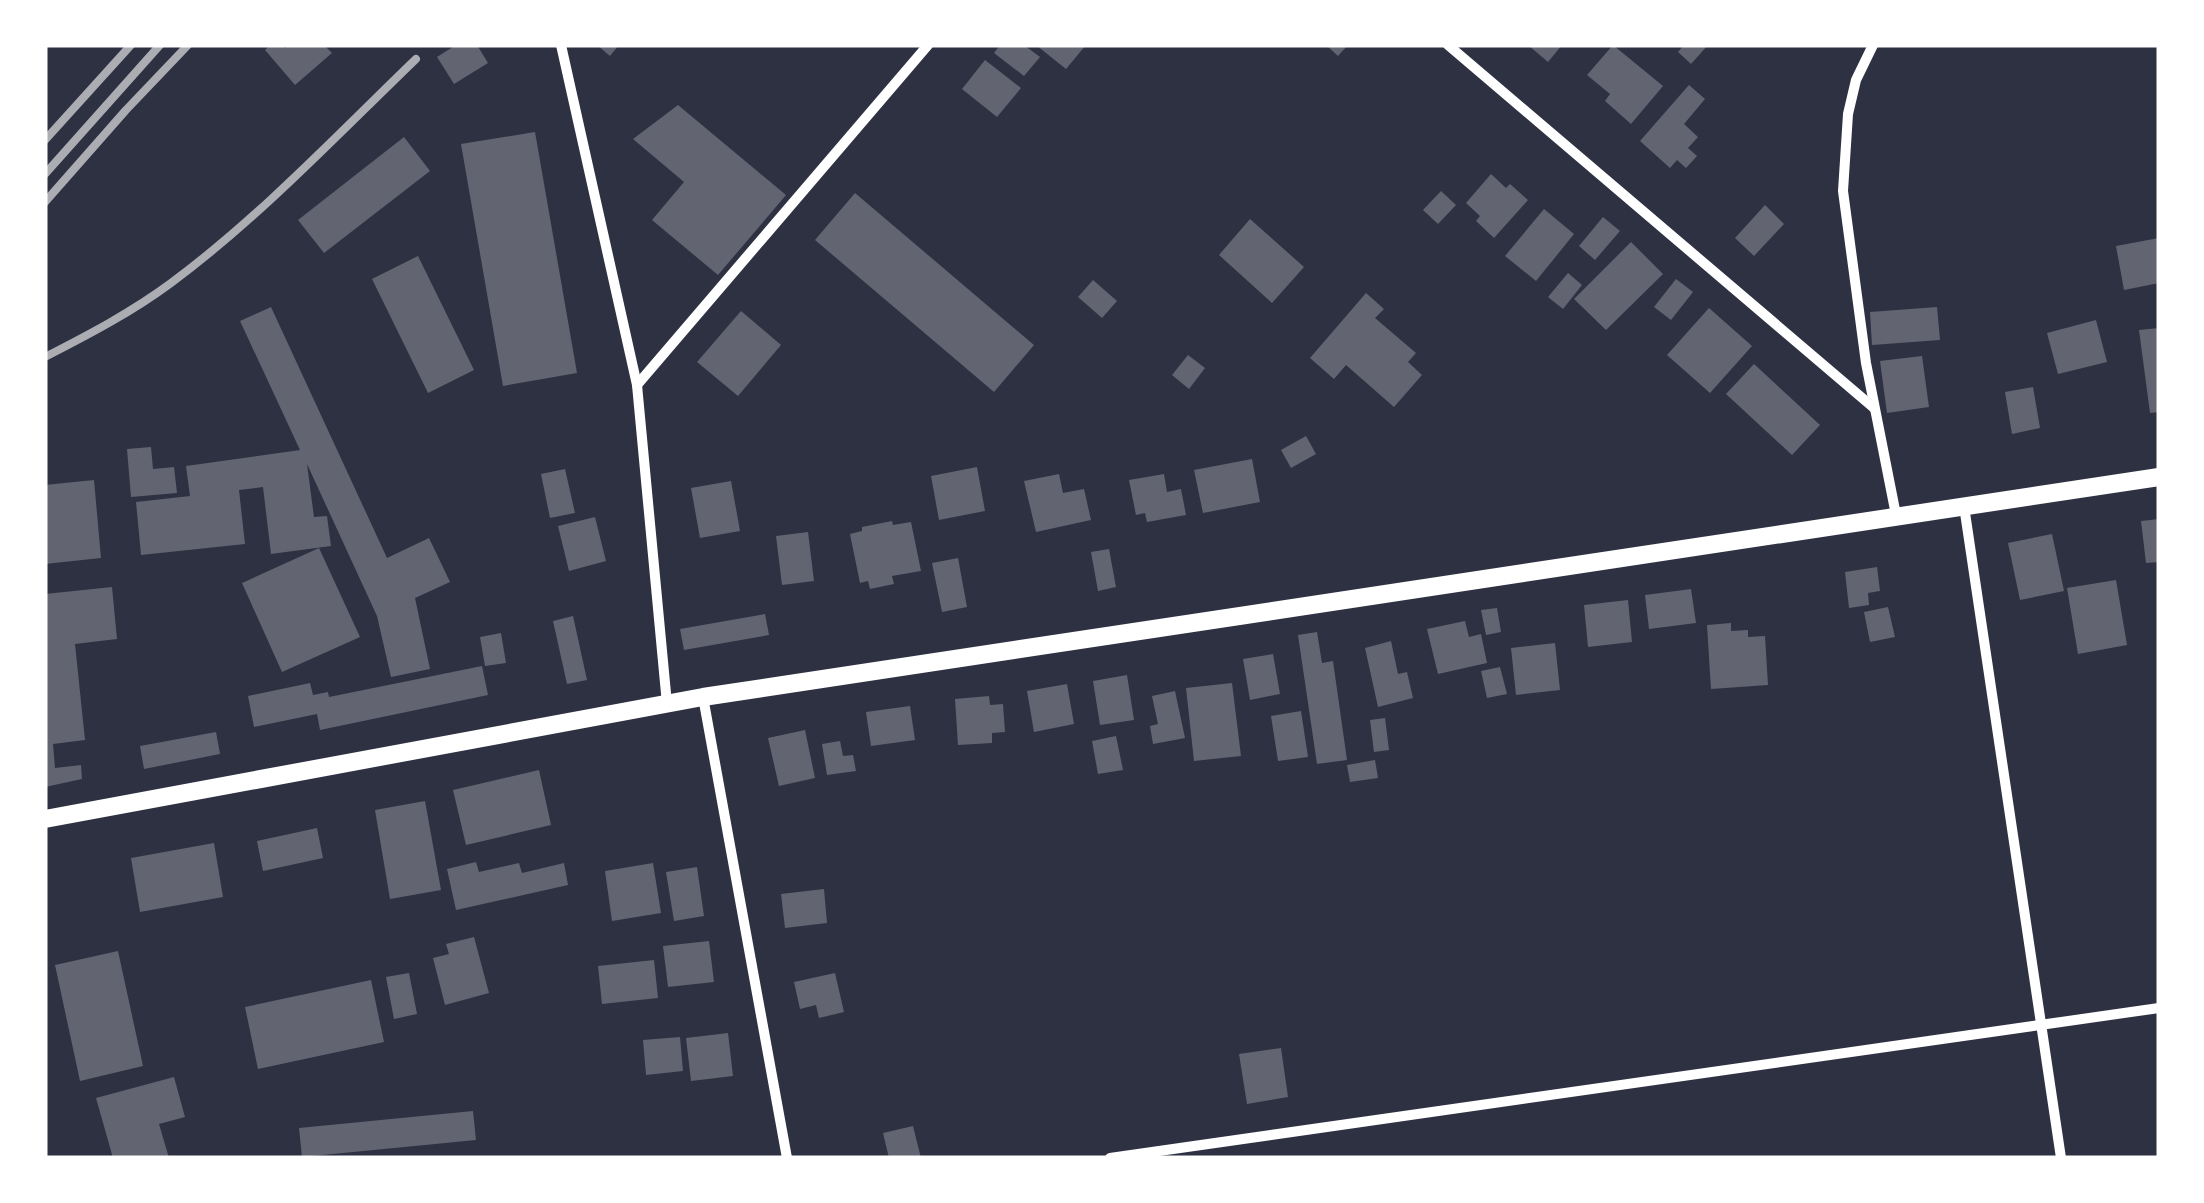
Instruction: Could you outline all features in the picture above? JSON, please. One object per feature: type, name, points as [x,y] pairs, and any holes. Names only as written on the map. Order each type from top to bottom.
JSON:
[{"type":"street","points":[[561,45],[638,385],[667,704]]},
{"type":"street","points":[[638,385],[928,45]]},
{"type":"street","points":[[1448,45],[1874,408]]},
{"type":"street","points":[[1873,45],[1856,80],[1848,114],[1844,191],[1874,408],[1896,515]]},
{"type":"street","points":[[45,819],[703,696],[2159,477]]},
{"type":"street","points":[[1964,505],[2061,1158]]},
{"type":"street","points":[[703,696],[788,1158]]},
{"type":"street","points":[[1110,1158],[2159,1008]]},
{"type":"building","points":[[270,45],[324,45],[332,53],[295,85],[265,50]]},
{"type":"building","points":[[456,45],[477,45],[488,63],[454,84],[437,57]]},
{"type":"building","points":[[597,45],[619,45],[610,56]]},
{"type":"building","points":[[1000,45],[1024,45],[1040,57],[1024,76],[994,53]]},
{"type":"building","points":[[1036,45],[1086,45],[1066,69]]},
{"type":"building","points":[[1326,45],[1348,45],[1338,56]]},
{"type":"building","points":[[1528,45],[1562,45],[1548,62]]},
{"type":"building","points":[[1613,45],[1663,86],[1631,124],[1605,101],[1610,94],[1587,75]]},
{"type":"building","points":[[1684,45],[1708,45],[1691,64],[1678,52]]},
{"type":"building","points":[[985,60],[1021,88],[997,117],[962,89]]},
{"type":"building","points":[[1689,85],[1705,99],[1684,124],[1698,137],[1688,148],[1697,156],[1686,168],[1677,160],[1670,168],[1640,141]]},
{"type":"building","points":[[678,105],[786,195],[718,275],[652,220],[684,182],[633,139]]},
{"type":"building","points":[[535,132],[577,373],[503,386],[461,144]]},
{"type":"building","points":[[404,137],[430,171],[324,253],[298,220]]},
{"type":"building","points":[[1491,174],[1528,200],[1494,238],[1476,221],[1480,216],[1466,203]]},
{"type":"building","points":[[1441,191],[1456,205],[1438,224],[1423,210]]},
{"type":"building","points":[[855,193],[1034,345],[994,392],[815,240]]},
{"type":"building","points":[[1765,205],[1784,224],[1754,256],[1735,238]]},
{"type":"building","points":[[1544,209],[1574,234],[1536,281],[1505,256]]},
{"type":"building","points":[[1603,217],[1620,231],[1595,260],[1579,246]]},
{"type":"building","points":[[1250,219],[1304,267],[1272,303],[1219,255]]},
{"type":"building","points":[[2159,238],[2159,283],[2124,290],[2116,246]]},
{"type":"building","points":[[1631,242],[1663,274],[1606,330],[1574,299]]},
{"type":"building","points":[[418,256],[474,370],[428,393],[372,279]]},
{"type":"building","points":[[1568,273],[1582,285],[1563,309],[1548,297]]},
{"type":"building","points":[[1676,279],[1693,292],[1671,320],[1654,307]]},
{"type":"building","points":[[1093,280],[1117,301],[1102,318],[1078,297]]},
{"type":"building","points":[[1366,293],[1384,309],[1375,318],[1416,353],[1408,362],[1422,375],[1394,407],[1346,365],[1334,379],[1310,358]]},
{"type":"building","points":[[271,307],[387,558],[429,538],[450,582],[415,598],[430,669],[391,677],[377,616],[307,464],[314,517],[327,516],[331,546],[271,554],[263,487],[239,490],[245,544],[141,555],[136,502],[190,496],[186,466],[300,450],[240,321]]},
{"type":"building","points":[[1937,307],[1940,340],[1872,345],[1870,312]]},
{"type":"building","points":[[1709,308],[1752,346],[1710,393],[1667,355]]},
{"type":"building","points":[[741,311],[781,345],[738,396],[697,362]]},
{"type":"building","points":[[2096,320],[2107,362],[2058,374],[2047,333]]},
{"type":"building","points":[[2159,328],[2159,412],[2150,413],[2139,330]]},
{"type":"building","points":[[1188,355],[1205,368],[1189,389],[1172,375]]},
{"type":"building","points":[[1922,356],[1929,407],[1887,413],[1880,361]]},
{"type":"building","points":[[1754,364],[1820,425],[1792,455],[1726,394]]},
{"type":"building","points":[[2033,387],[2040,428],[2012,434],[2005,392]]},
{"type":"building","points":[[1306,436],[1316,454],[1291,468],[1281,450]]},
{"type":"building","points":[[151,447],[153,469],[174,467],[177,493],[131,497],[127,449]]},
{"type":"building","points":[[1252,459],[1260,502],[1203,513],[1194,470]]},
{"type":"building","points":[[977,467],[985,511],[939,520],[931,476]]},
{"type":"building","points":[[565,469],[575,513],[550,518],[541,474]]},
{"type":"building","points":[[1059,474],[1063,493],[1084,489],[1091,520],[1036,532],[1024,481]]},
{"type":"building","points":[[1164,474],[1167,492],[1181,489],[1186,515],[1147,522],[1145,513],[1136,515],[1129,480]]},
{"type":"building","points":[[94,480],[101,558],[45,564],[45,485]]},
{"type":"building","points":[[731,481],[740,531],[700,538],[691,488]]},
{"type":"building","points":[[595,517],[606,561],[569,571],[558,526]]},
{"type":"building","points":[[2159,519],[2159,562],[2146,563],[2141,521]]},
{"type":"building","points":[[892,521],[893,525],[911,522],[921,571],[892,576],[894,584],[870,589],[868,581],[860,583],[850,534],[862,531],[862,527]]},
{"type":"building","points":[[808,532],[814,581],[782,585],[776,536]]},
{"type":"building","points":[[2052,534],[2064,591],[2020,600],[2008,543]]},
{"type":"building","points":[[319,548],[360,637],[282,672],[242,583]]},
{"type":"building","points":[[1109,549],[1116,587],[1098,591],[1091,552]]},
{"type":"building","points":[[958,558],[967,607],[942,612],[932,563]]},
{"type":"building","points":[[1877,567],[1880,591],[1868,593],[1869,605],[1849,608],[1845,572]]},
{"type":"building","points":[[2116,580],[2127,645],[2078,654],[2067,588]]},
{"type":"building","points":[[112,587],[117,639],[75,644],[85,740],[53,744],[55,768],[81,765],[82,779],[45,787],[45,594]]},
{"type":"building","points":[[1691,589],[1696,623],[1649,629],[1645,595]]},
{"type":"building","points":[[1628,600],[1632,642],[1588,647],[1584,605]]},
{"type":"building","points":[[1888,607],[1895,637],[1870,642],[1864,612]]},
{"type":"building","points":[[1497,608],[1501,632],[1486,635],[1481,610]]},
{"type":"building","points":[[765,614],[769,635],[684,650],[680,629]]},
{"type":"building","points":[[573,616],[587,680],[567,684],[553,621]]},
{"type":"building","points":[[1465,621],[1469,637],[1481,634],[1487,663],[1438,674],[1427,629]]},
{"type":"building","points":[[1731,623],[1731,631],[1748,630],[1748,637],[1765,636],[1768,685],[1711,689],[1707,625]]},
{"type":"building","points":[[1317,632],[1322,663],[1333,661],[1347,760],[1317,764],[1298,635]]},
{"type":"building","points":[[501,633],[506,663],[485,666],[480,637]]},
{"type":"building","points":[[1391,641],[1398,674],[1407,672],[1413,698],[1378,707],[1365,648]]},
{"type":"building","points":[[1555,643],[1560,690],[1516,695],[1511,648]]},
{"type":"building","points":[[1273,654],[1280,694],[1250,700],[1243,659]]},
{"type":"building","points":[[482,666],[488,695],[320,730],[317,714],[254,727],[248,696],[310,683],[313,695],[328,692],[329,697]]},
{"type":"building","points":[[1500,667],[1507,694],[1487,698],[1481,671]]},
{"type":"building","points":[[1127,675],[1134,720],[1100,725],[1093,681]]},
{"type":"building","points":[[1232,683],[1241,756],[1194,761],[1186,688]]},
{"type":"building","points":[[1067,684],[1074,724],[1034,732],[1027,691]]},
{"type":"building","points":[[1175,691],[1185,738],[1153,744],[1150,726],[1158,724],[1152,696]]},
{"type":"building","points":[[989,696],[990,705],[1003,704],[1005,732],[992,733],[992,743],[958,745],[955,699]]},
{"type":"building","points":[[910,706],[915,740],[871,746],[866,712]]},
{"type":"building","points":[[1301,711],[1308,757],[1278,761],[1271,716]]},
{"type":"building","points":[[1385,718],[1389,750],[1374,752],[1370,720]]},
{"type":"building","points":[[805,730],[815,778],[779,786],[768,738]]},
{"type":"building","points":[[216,732],[220,754],[144,769],[140,746]]},
{"type":"building","points":[[1116,736],[1123,770],[1098,774],[1092,741]]},
{"type":"building","points":[[840,741],[843,756],[853,755],[856,771],[827,775],[822,744]]},
{"type":"building","points":[[1375,760],[1378,778],[1350,782],[1347,765]]},
{"type":"building","points":[[539,770],[551,825],[466,845],[453,790]]},
{"type":"building","points":[[425,801],[441,890],[390,899],[375,810]]},
{"type":"building","points":[[317,828],[323,858],[263,871],[257,841]]},
{"type":"building","points":[[214,843],[223,897],[140,912],[131,858]]},
{"type":"building","points":[[476,862],[479,872],[519,863],[522,873],[564,863],[568,885],[456,910],[447,869]]},
{"type":"building","points":[[653,863],[661,913],[612,921],[605,871]]},
{"type":"building","points":[[697,867],[704,916],[674,921],[666,872]]},
{"type":"building","points":[[824,889],[827,923],[785,928],[781,894]]},
{"type":"building","points":[[474,937],[489,993],[445,1005],[433,958],[449,954],[446,944]]},
{"type":"building","points":[[709,941],[714,982],[668,987],[663,946]]},
{"type":"building","points":[[118,951],[143,1066],[80,1081],[55,965]]},
{"type":"building","points":[[654,960],[658,998],[602,1004],[598,966]]},
{"type":"building","points":[[409,973],[417,1014],[394,1019],[386,977]]},
{"type":"building","points":[[835,973],[844,1012],[819,1018],[816,1005],[800,1009],[794,982]]},
{"type":"building","points":[[371,980],[384,1042],[258,1069],[245,1007]]},
{"type":"building","points":[[728,1033],[733,1076],[691,1081],[686,1038]]},
{"type":"building","points":[[680,1037],[683,1071],[646,1075],[643,1040]]},
{"type":"building","points":[[1281,1048],[1288,1097],[1247,1104],[1239,1054]]},
{"type":"building","points":[[174,1077],[185,1117],[159,1124],[169,1158],[113,1158],[96,1098]]},
{"type":"building","points":[[473,1111],[476,1140],[302,1157],[299,1128]]},
{"type":"building","points":[[913,1126],[921,1158],[889,1158],[883,1133]]},
{"type":"railway","points":[[45,140],[131,45]]},
{"type":"railway","points":[[45,174],[160,45]]},
{"type":"railway","points":[[45,202],[188,45]]},
{"type":"railway","points":[[45,357],[141,304],[204,258],[297,175],[416,59]]}]
